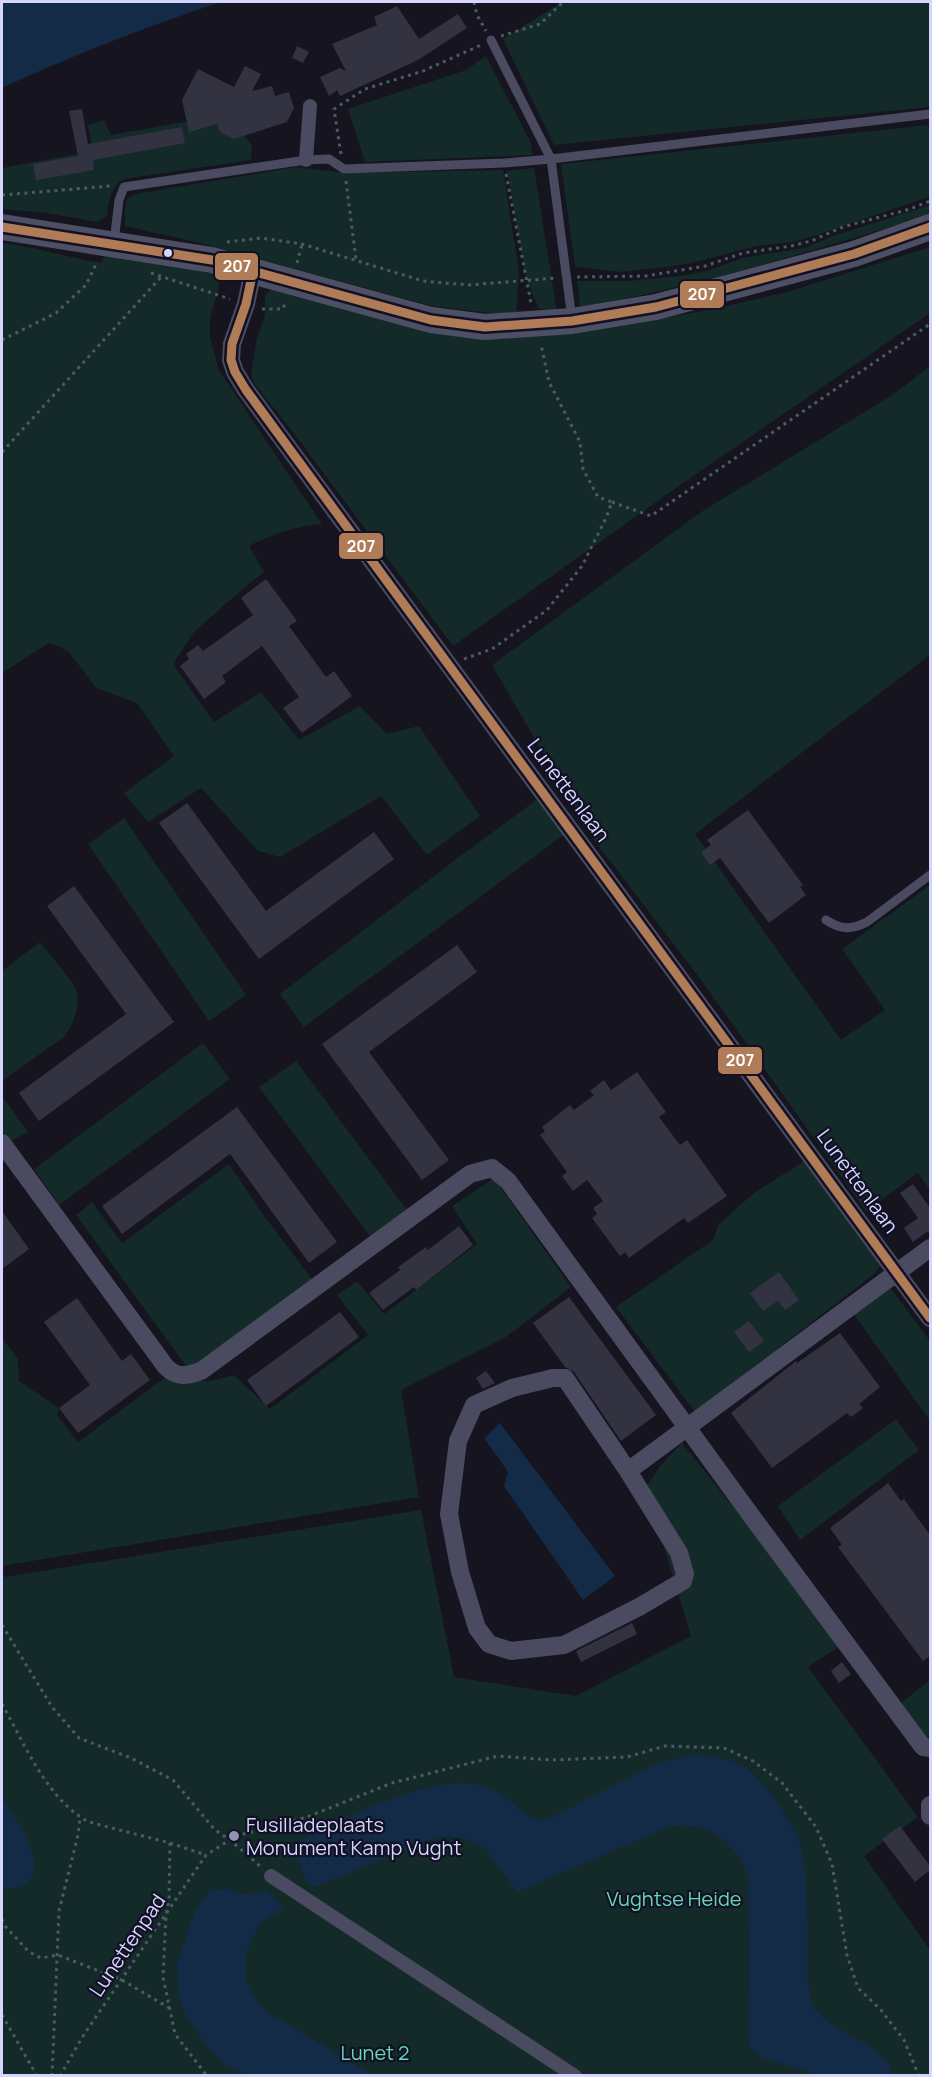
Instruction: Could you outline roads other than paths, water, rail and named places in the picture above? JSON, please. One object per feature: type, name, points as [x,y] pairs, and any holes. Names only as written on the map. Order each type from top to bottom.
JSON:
[{"type":"main road","points":[[2,227],[107,251],[212,260],[430,320],[485,327],[572,321],[656,307],[854,254],[930,227]]},
{"type":"street","points":[[306,160],[310,106]]},
{"type":"street","name":"Lunettenlaan","points":[[253,272],[246,304],[232,344],[231,360],[235,372],[930,1318]]},
{"type":"street","points":[[2,1143],[166,1367],[173,1374],[187,1376],[201,1371],[470,1173],[492,1168],[508,1181],[923,1747],[930,1748]]},
{"type":"street","points":[[628,1471],[898,1274],[930,1248]]},
{"type":"street","points":[[554,1378],[565,1378],[628,1471],[679,1552],[685,1574],[683,1581],[639,1607],[564,1645],[511,1651],[489,1644],[477,1628],[460,1572],[449,1514],[458,1440],[474,1406],[512,1388],[554,1378]]},
{"type":"street","points":[[930,1805],[930,1816]]},
{"type":"street","points":[[271,1876],[574,2076]]},
{"type":"lane","points":[[491,40],[551,159],[572,321]]},
{"type":"lane","points":[[107,251],[124,187],[306,160],[328,159],[344,169],[551,159],[930,114]]},
{"type":"lane","points":[[826,920],[837,928],[856,927],[867,922],[930,875]]},
{"type":"water","points":[[2,2],[221,2],[110,42],[2,88]]},
{"type":"water","points":[[500,1423],[615,1576],[583,1600],[504,1486],[508,1472],[484,1438]]},
{"type":"water","points":[[696,1754],[713,1756],[740,1764],[758,1778],[785,1814],[798,1838],[805,1870],[808,1975],[812,2001],[822,2017],[881,2054],[892,2075],[818,2075],[761,2057],[751,2047],[748,2035],[748,1877],[741,1860],[729,1845],[704,1829],[671,1826],[517,1892],[485,1849],[457,1837],[443,1836],[418,1844],[318,1886],[311,1886],[304,1876],[292,1845],[387,1801],[441,1785],[465,1783],[486,1787],[528,1814],[544,1821],[658,1763]]},
{"type":"water","points":[[2,1797],[27,1839],[34,1863],[33,1873],[28,1882],[16,1888],[2,1887]]},
{"type":"water","points":[[226,1889],[249,1895],[267,1891],[285,1908],[260,1923],[247,1952],[245,1975],[251,1993],[265,2010],[372,2075],[246,2075],[223,2063],[207,2047],[185,2014],[179,1996],[177,1964],[195,1911],[211,1890]]},
{"type":"place","name":"Fusilladeplaats Monument Kamp Vught","points":[[234,1836]]},
{"type":"park label","name":"Vughtse Heide","points":[[674,1898]]},
{"type":"park label","name":"Lunet 2","points":[[375,2052]]}]
